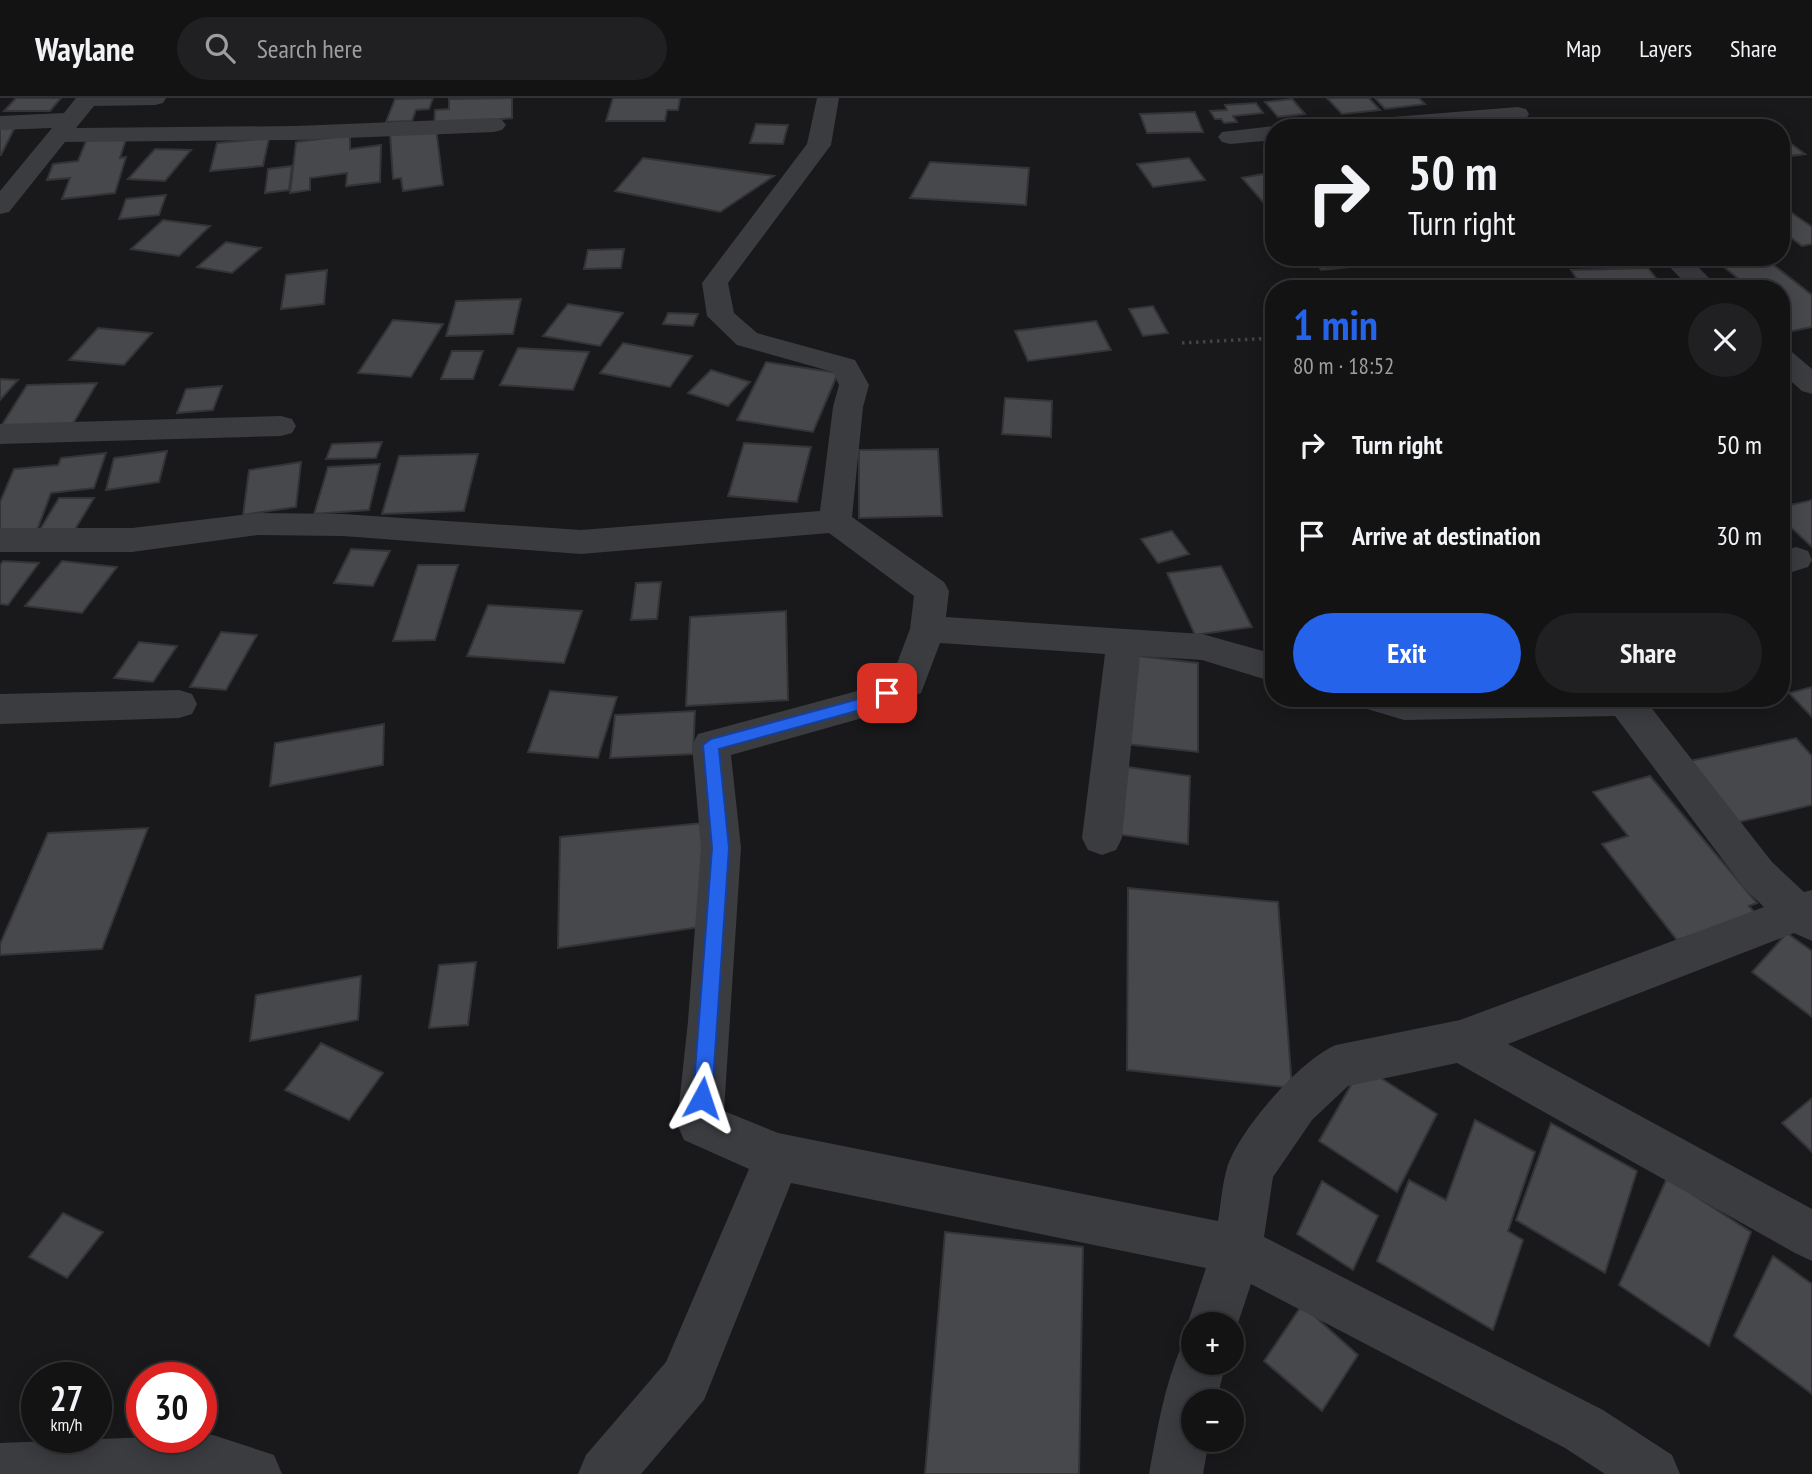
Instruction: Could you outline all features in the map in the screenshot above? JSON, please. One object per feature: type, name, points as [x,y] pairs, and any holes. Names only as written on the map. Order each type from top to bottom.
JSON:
[{"type":"street","points":[[0,207],[87,99],[155,98]]},
{"type":"street","points":[[828,98],[819,145],[715,283],[721,316],[747,339],[845,366],[854,385],[848,407],[835,521]]},
{"type":"street","points":[[1501,98],[1524,119]]},
{"type":"street","points":[[0,123],[296,133],[494,125]]},
{"type":"street","points":[[1230,137],[1265,134]]},
{"type":"street","points":[[1683,266],[1697,280]]},
{"type":"street","points":[[1790,365],[1812,385]]},
{"type":"street","points":[[0,434],[281,426]]},
{"type":"street","points":[[0,540],[132,540],[258,524],[343,526],[581,542],[835,521],[932,591],[927,629],[908,683],[866,703],[711,745],[721,848],[710,1021],[700,1124],[778,1157],[1237,1250],[1584,1429],[1653,1474]]},
{"type":"street","points":[[927,629],[1202,647],[1265,665]]},
{"type":"street","points":[[1101,838],[1124,642]]},
{"type":"street","points":[[0,709],[179,704]]},
{"type":"street","points":[[1633,707],[1758,875],[1807,915]]},
{"type":"street","points":[[1217,1312],[1237,1250],[1251,1168],[1296,1104],[1336,1067],[1460,1041],[1807,915]]},
{"type":"street","points":[[1460,1041],[1812,1236]]},
{"type":"street","points":[[605,1474],[685,1381],[778,1157]]},
{"type":"street","points":[[1176,1474],[1196,1375]]},
{"type":"street","points":[[0,1470],[213,1462],[256,1474]]},
{"type":"path","points":[[1182,343],[1265,338]]},
{"type":"building","points":[[16,98],[61,98],[50,111],[4,111]]},
{"type":"building","points":[[433,98],[429,109],[416,110],[412,121],[386,122],[395,99]]},
{"type":"building","points":[[512,98],[512,118],[434,126],[435,110],[449,109],[449,99]]},
{"type":"building","points":[[613,98],[680,98],[678,110],[667,110],[665,121],[606,121]]},
{"type":"building","points":[[1327,98],[1369,98],[1380,110],[1342,114]]},
{"type":"building","points":[[1375,98],[1419,98],[1425,104],[1385,109]]},
{"type":"building","points":[[1292,99],[1305,114],[1278,117],[1265,102]]},
{"type":"building","points":[[1256,103],[1263,113],[1233,116],[1237,122],[1224,123],[1221,119],[1215,119],[1210,111],[1227,110],[1225,105]]},
{"type":"building","points":[[1195,112],[1203,132],[1147,133],[1140,114]]},
{"type":"building","points":[[756,124],[788,125],[783,144],[750,143]]},
{"type":"building","points":[[15,127],[1,155],[0,155],[0,128]]},
{"type":"building","points":[[436,128],[443,185],[403,191],[401,178],[393,179],[390,134]]},
{"type":"building","points":[[350,135],[350,149],[381,145],[380,182],[346,186],[347,173],[310,178],[310,190],[290,193],[296,142]]},
{"type":"building","points":[[127,136],[120,158],[126,157],[115,193],[62,199],[70,178],[47,180],[53,164],[78,161],[86,141]]},
{"type":"building","points":[[269,138],[263,166],[210,171],[217,143]]},
{"type":"building","points":[[1790,143],[1805,154],[1790,156]]},
{"type":"building","points":[[155,149],[191,150],[165,181],[128,179]]},
{"type":"building","points":[[643,158],[774,176],[720,212],[615,191]]},
{"type":"building","points":[[1189,158],[1205,180],[1153,187],[1137,164]]},
{"type":"building","points":[[930,162],[1029,168],[1026,205],[910,198]]},
{"type":"building","points":[[292,166],[289,190],[265,193],[268,169]]},
{"type":"building","points":[[1265,174],[1265,204],[1242,178]]},
{"type":"building","points":[[166,195],[159,215],[119,219],[126,199]]},
{"type":"building","points":[[1790,213],[1812,227],[1812,244],[1802,246],[1790,237]]},
{"type":"building","points":[[163,220],[210,226],[179,256],[131,249]]},
{"type":"building","points":[[226,242],[261,248],[232,273],[197,267]]},
{"type":"building","points":[[624,249],[621,268],[584,269],[588,250]]},
{"type":"building","points":[[1319,266],[1361,266],[1321,270]]},
{"type":"building","points":[[1775,266],[1812,295],[1812,327],[1790,331],[1790,280],[1740,280],[1724,267]]},
{"type":"building","points":[[1648,268],[1658,280],[1577,280],[1571,270]]},
{"type":"building","points":[[327,270],[324,304],[281,309],[286,275]]},
{"type":"building","points":[[521,299],[513,334],[446,336],[456,301]]},
{"type":"building","points":[[568,304],[623,313],[600,346],[543,336]]},
{"type":"building","points":[[1153,306],[1168,333],[1143,336],[1129,309]]},
{"type":"building","points":[[668,313],[698,314],[693,326],[663,324]]},
{"type":"building","points":[[393,320],[443,324],[411,377],[358,373]]},
{"type":"building","points":[[1096,321],[1111,350],[1028,361],[1015,331]]},
{"type":"building","points":[[98,328],[152,333],[124,365],[69,360]]},
{"type":"building","points":[[623,343],[692,356],[670,387],[600,373]]},
{"type":"building","points":[[518,348],[589,352],[573,390],[500,385]]},
{"type":"building","points":[[452,351],[483,351],[473,379],[441,379]]},
{"type":"building","points":[[766,362],[838,373],[813,432],[737,420]]},
{"type":"building","points":[[711,370],[750,382],[728,406],[688,393]]},
{"type":"building","points":[[0,379],[18,380],[0,400]]},
{"type":"building","points":[[97,383],[71,427],[0,428],[27,385]]},
{"type":"building","points":[[222,386],[213,410],[177,413],[186,389]]},
{"type":"building","points":[[1005,398],[1052,401],[1051,437],[1002,434]]},
{"type":"building","points":[[382,442],[376,458],[326,459],[332,444]]},
{"type":"building","points":[[744,443],[811,447],[797,502],[728,496]]},
{"type":"building","points":[[938,449],[942,516],[859,518],[859,450]]},
{"type":"building","points":[[167,451],[159,482],[106,490],[114,458]]},
{"type":"building","points":[[106,453],[94,488],[51,493],[36,533],[0,537],[0,502],[14,469],[58,465],[61,458]]},
{"type":"building","points":[[478,454],[464,511],[382,514],[399,456]]},
{"type":"building","points":[[301,462],[296,507],[243,515],[249,470]]},
{"type":"building","points":[[380,464],[369,510],[314,514],[328,467]]},
{"type":"building","points":[[59,498],[94,498],[74,531],[39,531]]},
{"type":"building","points":[[1812,500],[1812,547],[1790,526],[1790,505]]},
{"type":"building","points":[[1172,531],[1189,554],[1158,563],[1141,539]]},
{"type":"building","points":[[351,549],[390,551],[373,586],[334,583]]},
{"type":"building","points":[[3,561],[39,563],[8,605],[0,604],[0,565]]},
{"type":"building","points":[[62,561],[117,567],[82,613],[25,606]]},
{"type":"building","points":[[418,565],[458,565],[435,640],[393,641]]},
{"type":"building","points":[[1221,566],[1252,627],[1195,635],[1167,573]]},
{"type":"building","points":[[661,582],[657,619],[631,620],[636,583]]},
{"type":"building","points":[[488,605],[582,611],[564,663],[467,656]]},
{"type":"building","points":[[786,611],[788,700],[686,706],[690,617]]},
{"type":"building","points":[[221,632],[257,635],[226,690],[190,687]]},
{"type":"building","points":[[139,642],[177,646],[153,682],[114,678]]},
{"type":"building","points":[[1130,655],[1198,663],[1198,752],[1126,744]]},
{"type":"building","points":[[1812,687],[1812,717],[1790,694]]},
{"type":"building","points":[[550,691],[617,697],[598,758],[528,752]]},
{"type":"building","points":[[695,711],[693,754],[610,758],[615,715]]},
{"type":"building","points":[[384,724],[383,765],[270,786],[275,743]]},
{"type":"building","points":[[1796,738],[1812,756],[1812,805],[1739,822],[1690,761]]},
{"type":"building","points":[[1121,766],[1190,776],[1188,844],[1115,834]]},
{"type":"building","points":[[1650,776],[1757,903],[1749,906],[1757,915],[1677,940],[1602,844],[1628,836],[1593,792]]},
{"type":"building","points":[[712,822],[714,925],[558,948],[560,837]]},
{"type":"building","points":[[148,828],[102,949],[0,955],[0,944],[48,833]]},
{"type":"building","points":[[1128,888],[1278,902],[1292,1088],[1127,1070]]},
{"type":"building","points":[[1787,933],[1812,951],[1812,1017],[1752,972]]},
{"type":"building","points":[[476,962],[468,1025],[429,1028],[439,965]]},
{"type":"building","points":[[361,976],[358,1020],[250,1041],[256,995]]},
{"type":"building","points":[[321,1043],[383,1073],[349,1120],[285,1090]]},
{"type":"building","points":[[1362,1066],[1437,1114],[1397,1192],[1319,1141]]},
{"type":"building","points":[[1812,1098],[1812,1152],[1782,1123]]},
{"type":"building","points":[[1475,1120],[1535,1152],[1508,1231],[1523,1240],[1493,1330],[1377,1261],[1409,1180],[1446,1200]]},
{"type":"building","points":[[1551,1123],[1637,1171],[1605,1273],[1516,1220]]},
{"type":"building","points":[[1667,1178],[1751,1232],[1709,1346],[1619,1285]]},
{"type":"building","points":[[1322,1181],[1378,1216],[1353,1270],[1297,1234]]},
{"type":"building","points":[[63,1213],[103,1232],[67,1278],[29,1257]]},
{"type":"building","points":[[945,1232],[1083,1247],[1079,1474],[925,1474]]},
{"type":"building","points":[[1773,1256],[1812,1284],[1812,1394],[1734,1336]]},
{"type":"building","points":[[1302,1305],[1358,1355],[1322,1411],[1264,1361]]},
{"type":"route","points":[[702,1098],[710,1021],[721,848],[711,745],[866,703],[887,693]]}]
